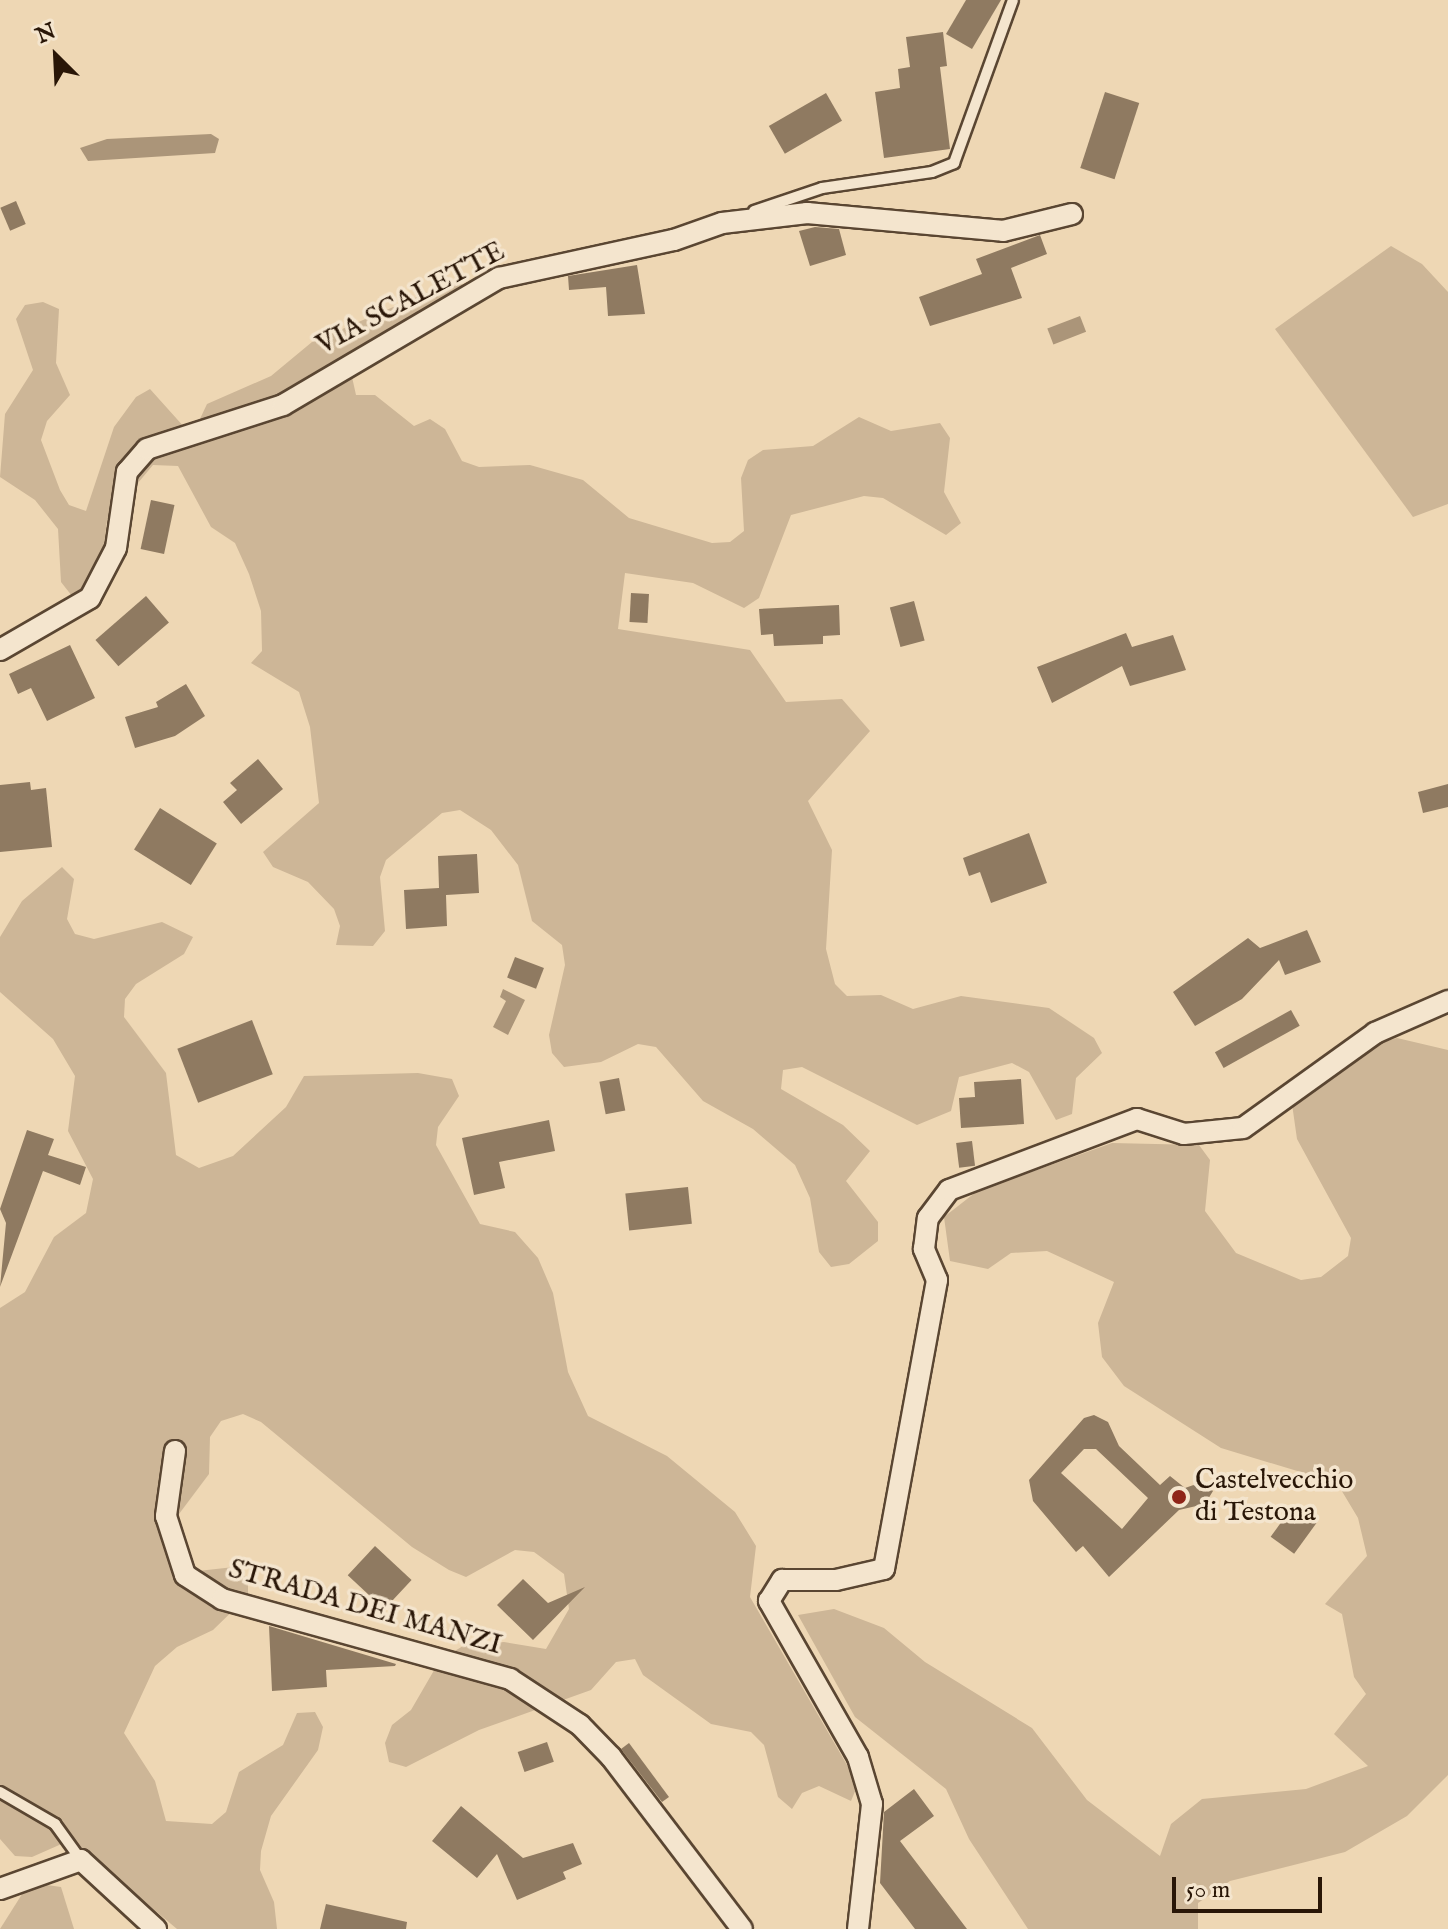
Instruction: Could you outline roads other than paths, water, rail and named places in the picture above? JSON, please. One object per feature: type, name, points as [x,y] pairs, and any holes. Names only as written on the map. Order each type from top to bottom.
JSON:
[{"type":"street","name":"VIA SCALETTE","points":[[0,650],[90,598],[116,548],[127,472],[147,449],[283,405],[499,278],[674,240],[722,223],[847,213],[1003,231],[1072,214]]},
{"type":"street","points":[[858,1929],[872,1804],[858,1757],[769,1601],[782,1580],[836,1580],[884,1569],[937,1280],[924,1249],[928,1218],[949,1190],[1137,1119],[1184,1134],[1243,1128],[1375,1033],[1448,1001]]},
{"type":"street","name":"STRADA DEI MANZI","points":[[175,1451],[166,1516],[185,1575],[207,1592],[248,1608],[510,1679],[580,1725],[611,1757],[742,1929]]},
{"type":"street","points":[[0,1889],[81,1860],[156,1929]]},
{"type":"lane","points":[[722,223],[822,188],[932,172],[954,163],[1013,0]]},
{"type":"lane","points":[[0,1792],[55,1824],[81,1860]]},
{"type":"place","name":"Castelvecchio di Testona","points":[[1179,1497]]}]
